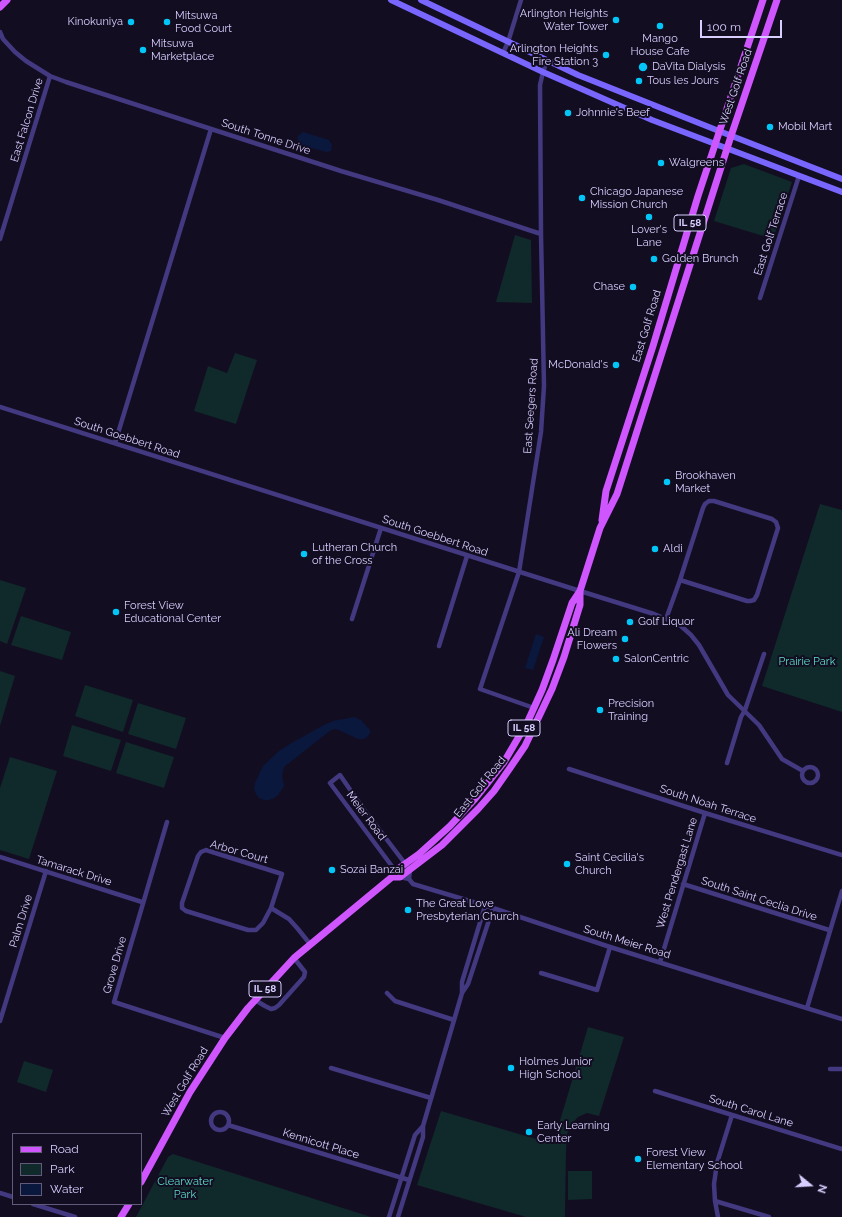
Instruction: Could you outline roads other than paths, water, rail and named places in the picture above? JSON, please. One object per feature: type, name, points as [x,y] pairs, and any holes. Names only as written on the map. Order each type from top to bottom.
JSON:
[{"type":"main road","points":[[0,7],[7,0]]},
{"type":"main road","points":[[391,0],[542,72],[652,120],[842,192]]},
{"type":"main road","points":[[421,0],[578,75],[842,179]]},
{"type":"main road","name":"West Golf Road","points":[[719,131],[763,0]]},
{"type":"main road","name":"West Golf Road","points":[[731,136],[778,0]]},
{"type":"main road","name":"East Golf Road","points":[[396,875],[410,870],[442,845],[478,809],[506,774],[524,746],[544,707],[564,657],[580,605],[580,592],[600,528],[606,491],[719,131]]},
{"type":"main road","name":"East Golf Road","points":[[600,528],[617,494],[731,136]]},
{"type":"main road","name":"East Golf Road","points":[[371,894],[396,875],[405,864],[419,854],[450,826],[474,800],[504,762],[516,743],[534,708],[554,660],[572,603],[580,592]]},
{"type":"main road","name":"West Golf Road","points":[[142,1180],[190,1092],[225,1038],[255,1000],[294,958],[371,894]]},
{"type":"main road","points":[[121,1217],[127,1205]]},
{"type":"street","points":[[503,53],[521,0]]},
{"type":"street","name":"South Tonne Drive","points":[[0,32],[3,39],[26,61],[50,76],[66,82],[541,234]]},
{"type":"street","name":"East Seegers Road","points":[[534,708],[480,689],[519,572],[541,432],[544,386],[540,85],[542,72],[547,60]]},
{"type":"street","name":"East Falcon Drive","points":[[0,239],[50,76]]},
{"type":"street","points":[[115,443],[211,129]]},
{"type":"street","name":"East Golf Terrace","points":[[760,298],[799,176]]},
{"type":"street","name":"South Goebbert Road","points":[[0,407],[666,619],[681,626],[690,635],[705,655],[728,695],[745,710],[763,730],[782,759],[803,771]]},
{"type":"street","points":[[666,619],[705,504],[709,501],[722,503],[772,519],[776,522],[778,528],[758,595],[754,600],[747,601],[680,580]]},
{"type":"street","points":[[352,619],[381,528]]},
{"type":"street","points":[[439,646],[467,556]]},
{"type":"street","points":[[727,763],[741,717],[745,710],[764,654]]},
{"type":"street","name":"South Noah Terrace","points":[[569,769],[704,813],[842,855]]},
{"type":"street","name":"Meier Road","points":[[396,875],[330,783],[340,775],[405,864]]},
{"type":"street","name":"West Pendergast Lane","points":[[660,962],[704,813]]},
{"type":"street","name":"Grove Drive","points":[[167,822],[142,902],[114,1002],[225,1038]]},
{"type":"street","name":"Arbor Court","points":[[206,850],[282,874],[271,908],[263,923],[256,930],[248,930],[186,911],[182,908],[184,897],[198,856],[201,852],[206,850]]},
{"type":"street","name":"Tamarack Drive","points":[[0,857],[142,902]]},
{"type":"street","points":[[405,864],[410,870],[409,879]]},
{"type":"street","name":"Palm Drive","points":[[0,1021],[46,871]]},
{"type":"street","name":"South Meier Road","points":[[396,875],[409,879],[413,884],[842,1019]]},
{"type":"street","name":"South Saint Ceclia Drive","points":[[684,884],[830,930]]},
{"type":"street","points":[[807,1008],[842,891]]},
{"type":"street","points":[[398,1217],[423,1137],[423,1126],[462,993],[462,982],[484,906]]},
{"type":"street","points":[[271,908],[289,919],[310,944]]},
{"type":"street","points":[[462,993],[468,984],[493,908]]},
{"type":"street","points":[[541,973],[597,990],[610,947]]},
{"type":"street","points":[[255,1000],[271,1009],[279,1005],[304,977],[305,972],[294,958]]},
{"type":"street","points":[[387,994],[395,1000],[454,1020]]},
{"type":"street","points":[[331,1068],[431,1098]]},
{"type":"street","points":[[830,1069],[842,1069]]},
{"type":"street","name":"South Carol Lane","points":[[655,1091],[842,1149]]},
{"type":"street","name":"Kennicott Place","points":[[217,1112],[223,1112],[229,1119],[228,1124],[227,1127],[222,1130],[216,1129],[212,1125],[212,1116],[217,1112]]},
{"type":"street","points":[[718,1217],[714,1184],[717,1163],[732,1115]]},
{"type":"street","name":"Kennicott Place","points":[[228,1124],[409,1180]]},
{"type":"street","points":[[389,1217],[415,1135],[423,1126]]},
{"type":"street","points":[[0,1193],[12,1197]]},
{"type":"street","points":[[715,1201],[769,1217]]},
{"type":"street","points":[[36,1205],[75,1217]]},
{"type":"water","points":[[303,132],[329,140],[332,145],[331,151],[327,152],[300,145],[297,142],[298,136]]},
{"type":"water","points":[[536,634],[544,637],[533,670],[525,668]]},
{"type":"water","points":[[354,717],[361,720],[370,730],[367,737],[364,739],[358,739],[336,729],[331,730],[284,767],[282,776],[284,786],[278,795],[269,800],[259,798],[254,789],[255,783],[263,766],[279,751],[333,721]]},
{"type":"place","name":"Arlington Heights Water Tower","points":[[616,20]]},
{"type":"place","name":"Kinokuniya","points":[[131,22]]},
{"type":"place","name":"Mitsuwa Food Court","points":[[167,22]]},
{"type":"place","name":"Mango House Cafe","points":[[660,26]]},
{"type":"place","name":"Mitsuwa Marketplace","points":[[143,50]]},
{"type":"place","name":"Arlington Heights Fire Station 3","points":[[606,55]]},
{"type":"place","name":"DaVita Dialysis","points":[[643,67]]},
{"type":"place","name":"Tous les Jours","points":[[639,81]]},
{"type":"place","name":"Johnnie's Beef","points":[[568,113]]},
{"type":"place","name":"Mobil Mart","points":[[770,127]]},
{"type":"place","name":"Walgreens","points":[[661,163]]},
{"type":"place","name":"Chicago Japanese Mission Church","points":[[582,198]]},
{"type":"place","name":"Lover's Lane","points":[[649,217]]},
{"type":"place","name":"Golden Brunch","points":[[654,259]]},
{"type":"place","name":"Chase","points":[[633,287]]},
{"type":"place","name":"McDonald's","points":[[616,365]]},
{"type":"place","name":"Brookhaven Market","points":[[667,482]]},
{"type":"place","name":"Aldi","points":[[655,549]]},
{"type":"place","name":"Lutheran Church of the Cross","points":[[304,554]]},
{"type":"place","name":"Forest View Educational Center","points":[[116,612]]},
{"type":"place","name":"Golf Liquor","points":[[630,622]]},
{"type":"place","name":"Ali Dream Flowers","points":[[625,639]]},
{"type":"place","name":"SalonCentric","points":[[616,659]]},
{"type":"place","name":"Precision Training","points":[[600,710]]},
{"type":"place","name":"Saint Cecilia's Church","points":[[567,864]]},
{"type":"place","name":"Sozai Banzai","points":[[332,870]]},
{"type":"place","name":"The Great Love Presbyterian Church","points":[[408,910]]},
{"type":"place","name":"Holmes Junior High School","points":[[511,1068]]},
{"type":"place","name":"Early Learning Center","points":[[529,1132]]},
{"type":"place","name":"Forest View Elementary School","points":[[638,1159]]},
{"type":"park label","name":"Prairie Park","points":[[807,662]]},
{"type":"park label","name":"Clearwater Park","points":[[185,1188]]}]
